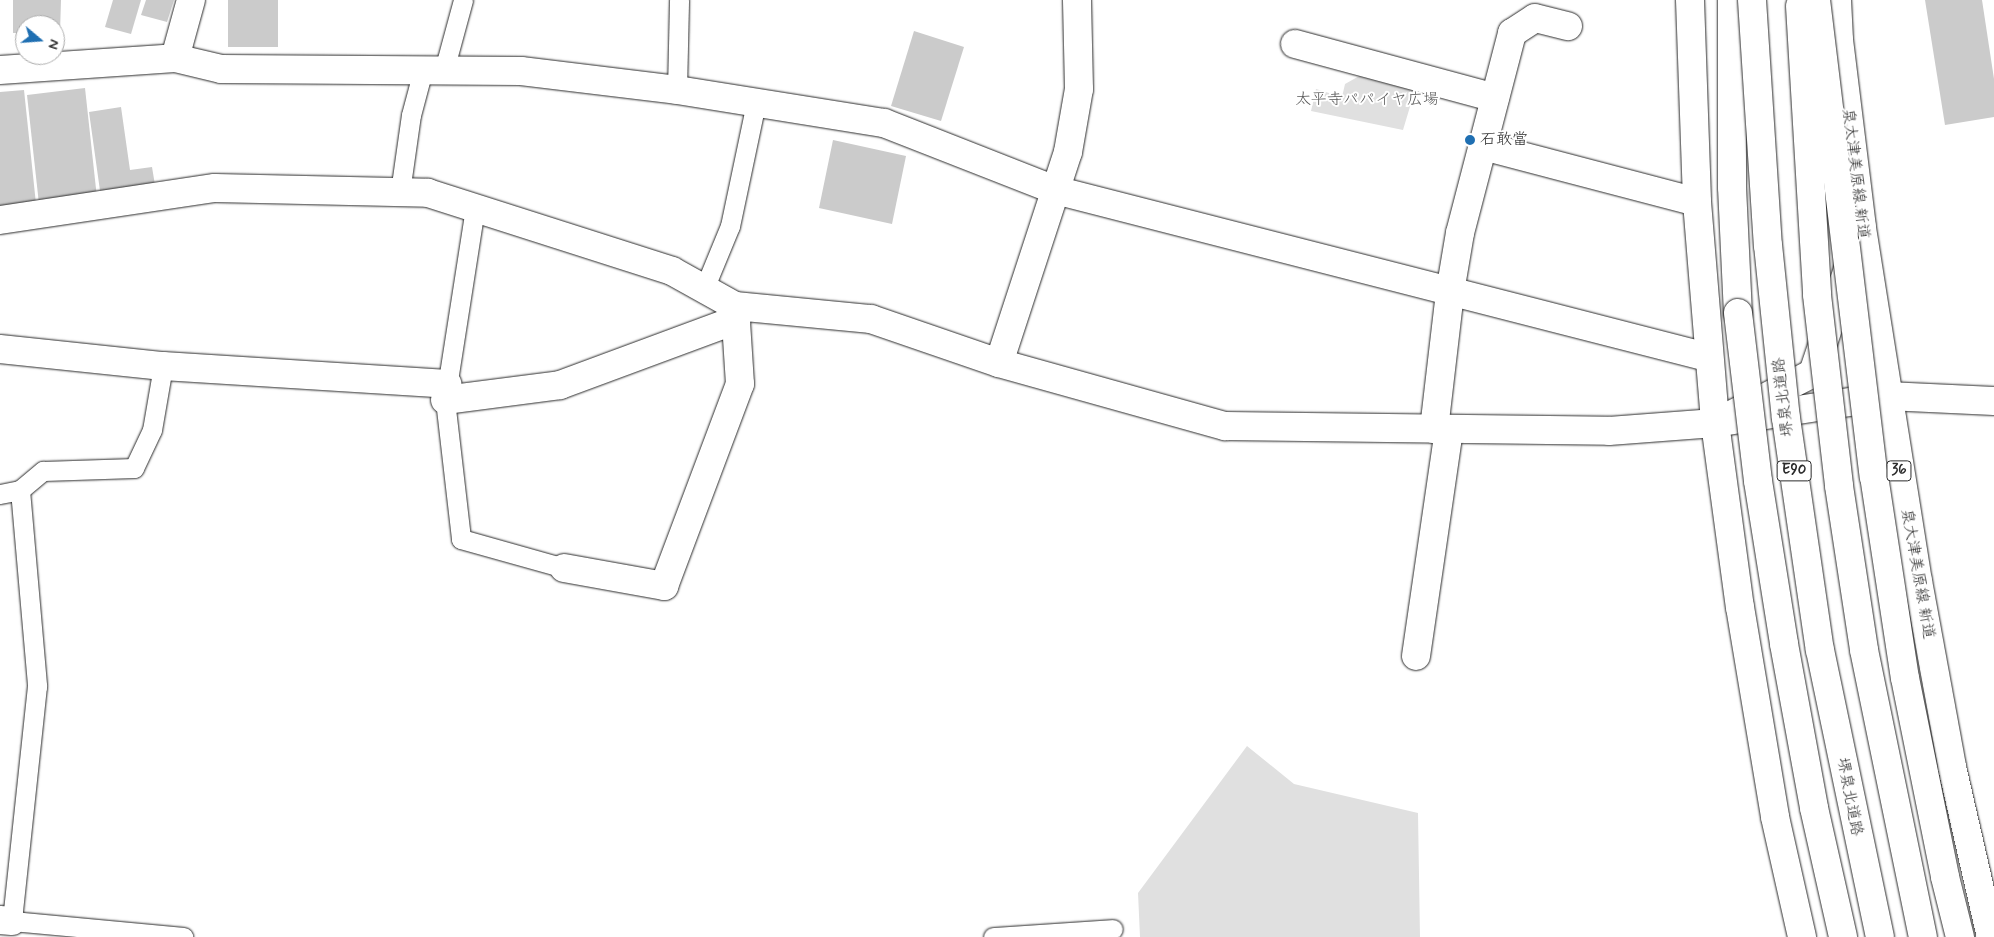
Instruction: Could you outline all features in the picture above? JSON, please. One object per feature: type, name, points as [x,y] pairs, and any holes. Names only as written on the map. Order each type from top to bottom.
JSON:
[{"type":"main road","points":[[175,58],[191,0]]},
{"type":"main road","points":[[998,363],[1068,152],[1079,88],[1077,0]]},
{"type":"main road","points":[[1690,0],[1697,202],[1707,357],[1740,607],[1772,798],[1802,937]]},
{"type":"main road","points":[[1732,0],[1732,187],[1739,323],[1758,481],[1784,644],[1814,808],[1843,937]]},
{"type":"main road","name":"堺泉北道路","points":[[1752,0],[1768,245],[1786,418],[1820,650],[1880,937]]},
{"type":"main road","name":"E90","points":[[1799,0],[1817,295],[1839,486],[1864,650],[1924,937]]},
{"type":"main road","points":[[1816,0],[1874,476],[1897,630],[1945,877],[1960,937]]},
{"type":"main road","name":"泉大津美原線 新道","points":[[1837,0],[1839,40],[1862,228],[1887,396],[1952,767],[1991,937]]},
{"type":"main road","points":[[1416,656],[1442,430],[1450,292],[1460,233],[1512,33],[1535,18],[1568,26]]},
{"type":"main road","points":[[1295,44],[1495,98]]},
{"type":"main road","points":[[0,70],[175,58],[220,69],[521,70],[677,90],[884,123],[1055,190],[1707,357]]},
{"type":"main road","points":[[1483,146],[1697,202]]},
{"type":"main road","points":[[0,220],[215,188],[428,193],[672,271],[704,289],[736,313],[740,384],[664,586],[564,568]]},
{"type":"main road","points":[[1715,423],[1813,373],[1862,228]]},
{"type":"main road","points":[[0,349],[446,392],[560,385],[736,313],[871,319],[998,363],[1225,426],[1609,431],[1715,423],[1887,396],[1994,401]]},
{"type":"lane","points":[[400,192],[410,115],[434,70],[463,0]]},
{"type":"lane","points":[[677,90],[679,0]]},
{"type":"lane","points":[[704,289],[730,226],[756,103]]},
{"type":"lane","points":[[475,208],[446,392],[461,539],[564,568]]},
{"type":"lane","points":[[0,494],[20,490],[43,472],[134,468],[152,430],[163,366]]},
{"type":"lane","points":[[20,490],[37,686],[6,921],[183,937]]},
{"type":"lane","points":[[993,937],[1113,929]]},
{"type":"green space","name":"太平寺パパイヤ広場","points":[[1361,75],[1415,90],[1403,130],[1311,111],[1316,89],[1342,97],[1345,84]]},
{"type":"green space","points":[[1247,746],[1294,784],[1418,813],[1420,937],[1140,937],[1138,893]]},
{"type":"building","points":[[13,0],[61,0],[61,15],[15,15],[15,33],[13,33]]},
{"type":"building","points":[[113,0],[141,0],[131,34],[105,27]]},
{"type":"building","points":[[146,0],[174,0],[167,22],[141,15]]},
{"type":"building","points":[[228,0],[278,0],[278,47],[228,47]]},
{"type":"building","points":[[1925,0],[1982,0],[1994,79],[1994,117],[1945,125]]},
{"type":"building","points":[[914,31],[964,47],[941,121],[891,106]]},
{"type":"building","points":[[85,88],[97,198],[39,204],[27,95]]},
{"type":"building","points":[[24,90],[36,204],[0,208],[0,92]]},
{"type":"building","points":[[121,107],[130,170],[152,167],[156,191],[101,198],[89,112]]},
{"type":"building","points":[[833,140],[906,156],[892,224],[819,208]]},
{"type":"place","name":"石敢當","points":[[1470,140]]}]
